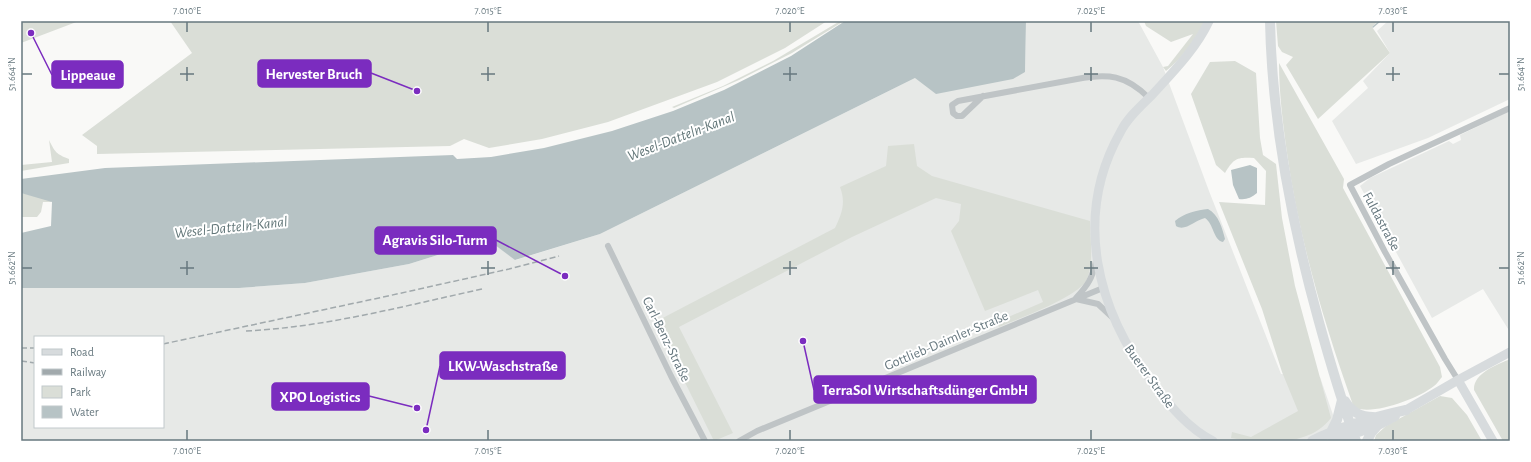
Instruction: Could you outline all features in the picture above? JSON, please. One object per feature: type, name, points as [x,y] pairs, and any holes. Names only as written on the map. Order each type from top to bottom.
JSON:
[{"type":"main road","points":[[1270,26],[1272,62],[1282,153],[1296,230],[1315,308],[1342,400],[1354,433]]},
{"type":"main road","points":[[1339,390],[1349,408],[1356,413],[1378,420]]},
{"type":"main road","points":[[1332,436],[1342,400]]},
{"type":"main road","points":[[1312,441],[1354,433],[1378,420],[1406,410]]},
{"type":"main road","points":[[1367,441],[1378,420]]},
{"type":"street","name":"Buerer Straße","points":[[1209,21],[1198,41],[1187,55],[1124,125],[1104,168],[1097,197],[1095,219],[1097,258],[1103,288],[1114,318],[1134,359],[1158,391],[1186,422],[1213,441]]},
{"type":"street","points":[[983,96],[962,116],[957,116],[953,113],[952,105],[955,102],[983,96],[1102,76],[1119,78],[1129,82],[1138,87],[1149,98]]},
{"type":"street","name":"Fuldastraße","points":[[1458,380],[1385,252],[1350,185],[1389,164],[1510,108]]},
{"type":"street","name":"Carl-Benz-Straße","points":[[608,246],[671,376],[705,441]]},
{"type":"street","name":"Gottlieb-Daimler-Straße","points":[[1074,299],[1086,288],[1092,278],[1097,258]]},
{"type":"street","name":"Gottlieb-Daimler-Straße","points":[[739,441],[757,432],[1103,288]]},
{"type":"street","points":[[1074,299],[1095,303],[1101,306],[1114,318]]},
{"type":"street","points":[[1406,410],[1510,352]]},
{"type":"street","points":[[1458,380],[1493,441]]},
{"type":"shaded area","points":[[1026,21],[1138,21],[1163,67],[1209,191],[1281,374],[1320,377],[1342,441],[21,441],[21,288],[239,288],[305,283],[409,264],[474,244],[476,247],[491,242],[516,260],[600,234],[915,78],[1025,71]]},
{"type":"shaded area","points":[[1388,21],[1510,21],[1510,99],[1428,138],[1356,164],[1332,121],[1368,88],[1363,81],[1390,53],[1377,31]]},
{"type":"shaded area","points":[[1510,111],[1510,332],[1483,289],[1432,318],[1360,186],[1370,178],[1449,141],[1453,144],[1461,140],[1460,135]]},
{"type":"green space","points":[[21,21],[79,21],[21,43]]},
{"type":"green space","points":[[170,21],[827,21],[785,48],[717,82],[608,122],[542,139],[489,148],[464,139],[450,146],[97,154],[97,146],[82,135],[192,53]]},
{"type":"green space","points":[[840,21],[844,21],[792,53],[739,80],[674,108],[672,107],[723,86],[773,61]]},
{"type":"green space","points":[[1144,21],[1205,21],[1188,48],[1166,71],[1163,67],[1168,66],[1193,34],[1171,42],[1146,26]]},
{"type":"green space","points":[[1276,21],[1378,21],[1372,27],[1390,53],[1318,119],[1286,65],[1293,57],[1282,52],[1278,46]]},
{"type":"green space","points":[[1235,61],[1256,73],[1260,138],[1263,155],[1276,164],[1282,218],[1295,286],[1331,418],[1322,427],[1311,434],[1298,439],[1285,441],[1271,442],[1231,438],[1232,432],[1251,437],[1298,411],[1282,372],[1262,309],[1219,202],[1265,205],[1266,171],[1254,158],[1240,158],[1234,161],[1225,173],[1216,165],[1191,94],[1210,62]]},
{"type":"green space","points":[[1279,63],[1344,179],[1343,188],[1440,367],[1442,377],[1435,385],[1409,400],[1388,407],[1368,410],[1360,409],[1358,411],[1353,405],[1332,343],[1298,217],[1284,131],[1280,97]]},
{"type":"green space","points":[[49,140],[56,152],[69,159],[69,163],[21,171],[21,165],[52,162]]},
{"type":"green space","points":[[914,144],[917,166],[932,176],[1090,221],[1091,258],[1087,279],[1082,286],[1062,300],[999,327],[997,322],[1043,302],[1038,290],[985,311],[951,231],[959,221],[961,204],[936,198],[852,237],[679,327],[733,433],[714,441],[655,322],[835,228],[840,218],[843,203],[840,187],[886,166],[888,146]]},
{"type":"green space","points":[[22,193],[51,200],[51,202],[43,202],[41,212],[37,217],[21,217]]},
{"type":"green space","points":[[1510,359],[1510,441],[1503,441],[1474,390],[1477,379],[1482,374]]},
{"type":"green space","points":[[1440,396],[1452,398],[1467,415],[1482,441],[1374,441],[1376,435],[1386,426]]},
{"type":"water","name":"Wesel-Datteln-Kanal","points":[[845,21],[1026,21],[1025,72],[1013,79],[936,94],[915,78],[600,234],[515,260],[491,242],[476,247],[473,244],[409,264],[305,283],[239,288],[21,288],[21,233],[51,226],[52,202],[21,193],[21,179],[105,168],[453,155],[457,159],[491,157],[544,148],[612,131],[673,111],[724,90],[791,56]]},
{"type":"water","points":[[1250,165],[1257,168],[1257,193],[1248,198],[1239,199],[1233,185],[1231,170]]},
{"type":"water","points":[[1208,209],[1220,222],[1225,239],[1223,242],[1217,238],[1210,224],[1205,218],[1183,228],[1176,226],[1175,221],[1182,216],[1195,211]]},
{"type":"waterway","points":[[1373,27],[1380,21]]},
{"type":"railway","points":[[164,344],[388,296],[509,269],[559,256]]},
{"type":"railway","points":[[246,331],[306,325],[365,315],[482,289]]},
{"type":"railway","points":[[21,348],[34,348]]},
{"type":"railway","points":[[21,361],[34,363]]},
{"type":"place","name":"Lippeaue","points":[[31,33]]},
{"type":"place","name":"Hervester Bruch","points":[[417,91]]},
{"type":"place","name":"Agravis Silo-Turm","points":[[565,276]]},
{"type":"place","name":"TerraSol Wirtschaftsdünger GmbH","points":[[803,341]]},
{"type":"place","name":"XPO Logistics","points":[[417,408]]},
{"type":"place","name":"LKW-Waschstraße","points":[[426,430]]}]
